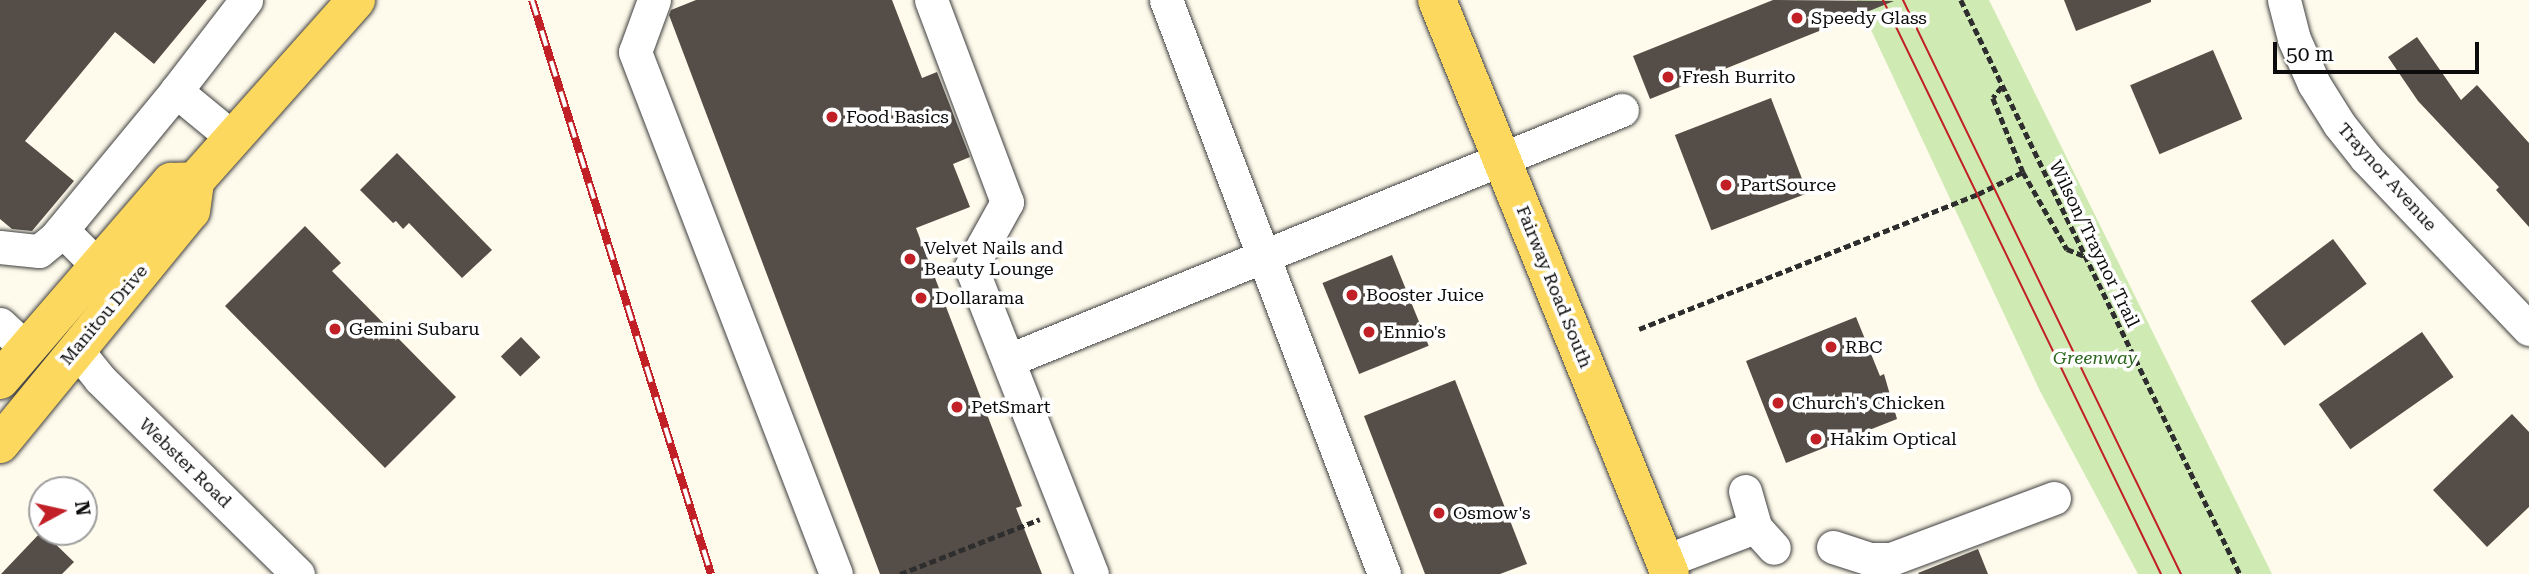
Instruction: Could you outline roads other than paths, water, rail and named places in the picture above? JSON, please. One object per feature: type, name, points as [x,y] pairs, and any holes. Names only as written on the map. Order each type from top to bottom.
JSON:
[{"type":"main road","name":"Manitou Drive","points":[[0,444],[75,348],[191,211],[195,181],[356,0]]},
{"type":"main road","name":"Fairway Road South","points":[[1437,0],[1668,568]]},
{"type":"main road","name":"Manitou Drive","points":[[0,380],[13,336],[97,265],[171,183],[195,181]]},
{"type":"street","points":[[0,247],[39,251],[62,230],[176,91],[246,0]]},
{"type":"street","points":[[654,0],[635,52],[836,574]]},
{"type":"street","points":[[931,0],[1007,202],[971,267],[1092,574]]},
{"type":"street","points":[[1166,0],[1384,574]]},
{"type":"street","name":"Traynor Avenue","points":[[2284,0],[2294,39],[2314,84],[2339,124],[2366,158],[2529,329]]},
{"type":"street","points":[[176,91],[233,138]]},
{"type":"street","points":[[1009,360],[1622,110]]},
{"type":"street","points":[[62,230],[97,265]]},
{"type":"street","name":"Webster Road","points":[[75,348],[100,379],[298,574]]},
{"type":"street","points":[[1668,568],[1765,538],[1745,491]]},
{"type":"street","points":[[1833,547],[1871,559],[1891,559],[2054,498]]},
{"type":"tram line","points":[[1883,0],[2161,574]]},
{"type":"tram line","points":[[1903,0],[2181,574]]},
{"type":"railway","points":[[532,0],[711,574]]},
{"type":"place","name":"Speedy Glass","points":[[1797,18]]},
{"type":"place","name":"Fresh Burrito","points":[[1668,77]]},
{"type":"place","name":"Food Basics","points":[[832,117]]},
{"type":"place","name":"PartSource","points":[[1726,185]]},
{"type":"place","name":"Velvet Nails and Beauty Lounge","points":[[910,259]]},
{"type":"place","name":"Booster Juice","points":[[1352,295]]},
{"type":"place","name":"Dollarama","points":[[921,298]]},
{"type":"place","name":"Gemini Subaru","points":[[335,329]]},
{"type":"place","name":"Ennio's","points":[[1369,332]]},
{"type":"place","name":"RBC","points":[[1831,347]]},
{"type":"place","name":"Church's Chicken","points":[[1778,403]]},
{"type":"place","name":"PetSmart","points":[[957,407]]},
{"type":"place","name":"Hakim Optical","points":[[1816,439]]},
{"type":"place","name":"Osmow's","points":[[1439,513]]},
{"type":"park label","name":"Greenway","points":[[2095,358]]}]
